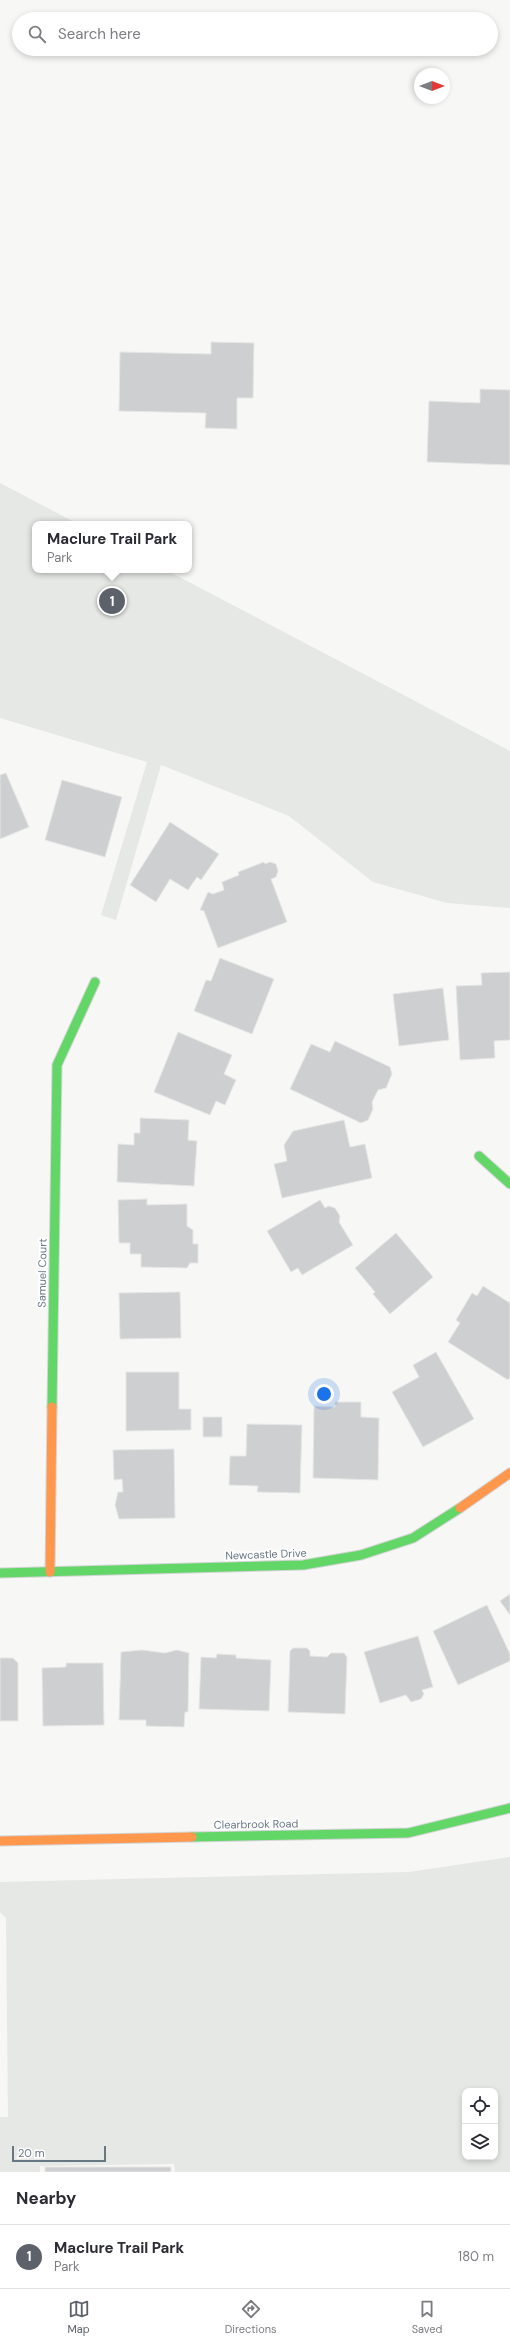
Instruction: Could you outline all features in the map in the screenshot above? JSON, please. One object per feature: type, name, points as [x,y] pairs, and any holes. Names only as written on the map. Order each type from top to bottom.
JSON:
[{"type":"street","name":"Samuel Court","points":[[50,1572],[57,1065],[95,982]]},
{"type":"street","points":[[479,1156],[510,1184]]},
{"type":"street","name":"Newcastle Drive","points":[[0,1573],[304,1565],[361,1555],[413,1538],[482,1495],[510,1473]]},
{"type":"street","name":"Clearbrook Road","points":[[0,1840],[408,1833],[510,1808]]},
{"type":"shaded area","points":[[0,483],[72,521],[32,521],[32,573],[172,573],[510,751],[510,908],[447,903],[373,882],[289,816],[161,765],[116,920],[101,915],[147,762],[0,718]]},
{"type":"shaded area","points":[[510,1857],[510,2172],[175,2172],[174,2164],[40,2166],[40,2172],[0,2172],[0,2117],[8,2117],[6,1918],[0,1912],[0,1882],[409,1872]]},
{"type":"building","points":[[211,342],[254,343],[253,398],[237,398],[237,429],[205,428],[206,413],[119,411],[120,352],[211,354]]},
{"type":"building","points":[[480,389],[510,390],[510,465],[427,462],[429,401],[480,403]]},
{"type":"building","points":[[6,773],[29,827],[0,839],[0,775]]},
{"type":"building","points":[[62,780],[122,797],[105,857],[45,840]]},
{"type":"building","points":[[170,822],[219,854],[201,880],[197,877],[188,890],[170,879],[156,902],[130,885]]},
{"type":"building","points":[[264,862],[265,864],[270,862],[276,864],[278,871],[276,877],[271,879],[287,922],[218,948],[204,911],[200,910],[208,892],[213,894],[224,890],[222,882],[239,875],[238,872]]},
{"type":"building","points":[[220,958],[274,979],[252,1034],[194,1011],[206,980],[211,981]]},
{"type":"building","points":[[510,972],[510,1040],[494,1041],[495,1058],[460,1060],[456,986],[482,985],[481,973]]},
{"type":"building","points":[[443,988],[449,1040],[399,1046],[393,994]]},
{"type":"building","points":[[178,1032],[232,1055],[224,1074],[236,1080],[225,1105],[216,1101],[210,1115],[154,1092]]},
{"type":"building","points":[[335,1041],[390,1067],[392,1074],[386,1088],[378,1090],[372,1102],[373,1109],[368,1120],[361,1123],[290,1089],[311,1044],[330,1052]]},
{"type":"building","points":[[140,1118],[189,1120],[188,1140],[197,1141],[194,1186],[117,1182],[118,1144],[134,1145],[134,1133],[140,1133]]},
{"type":"building","points":[[344,1120],[350,1147],[365,1144],[372,1178],[282,1198],[274,1164],[287,1161],[284,1145],[293,1131]]},
{"type":"building","points":[[147,1199],[147,1205],[187,1204],[187,1226],[193,1230],[193,1244],[198,1244],[198,1263],[190,1263],[187,1268],[141,1267],[141,1254],[130,1254],[130,1243],[119,1243],[118,1200]]},
{"type":"building","points":[[320,1200],[325,1208],[329,1206],[335,1208],[340,1216],[339,1222],[353,1245],[302,1275],[298,1268],[291,1272],[267,1231]]},
{"type":"building","points":[[396,1233],[433,1277],[390,1314],[373,1294],[375,1292],[355,1268]]},
{"type":"building","points":[[483,1286],[510,1303],[510,1377],[508,1380],[448,1342],[460,1323],[456,1320],[472,1293],[477,1296]]},
{"type":"building","points":[[180,1292],[181,1338],[120,1339],[119,1293]]},
{"type":"building","points":[[436,1352],[474,1419],[423,1447],[392,1392],[419,1377],[413,1365]]},
{"type":"building","points":[[126,1372],[179,1372],[179,1409],[191,1409],[191,1430],[126,1431]]},
{"type":"building","points":[[335,1402],[361,1402],[361,1417],[379,1418],[378,1480],[313,1478],[314,1406],[335,1407]]},
{"type":"building","points":[[203,1417],[222,1417],[222,1437],[203,1437]]},
{"type":"building","points":[[247,1424],[302,1425],[300,1493],[257,1492],[258,1486],[229,1485],[230,1456],[246,1456]]},
{"type":"building","points":[[174,1449],[175,1518],[119,1519],[115,1505],[118,1492],[123,1492],[122,1479],[114,1480],[113,1450]]},
{"type":"building","points":[[510,1594],[510,1615],[500,1601]]},
{"type":"building","points":[[487,1605],[510,1654],[510,1661],[458,1685],[433,1631]]},
{"type":"building","points":[[418,1636],[433,1687],[422,1690],[424,1694],[421,1699],[411,1702],[406,1695],[380,1703],[364,1652]]},
{"type":"building","points":[[293,1648],[307,1648],[310,1651],[310,1656],[327,1657],[331,1653],[344,1653],[347,1657],[345,1714],[288,1712],[290,1651]]},
{"type":"building","points":[[142,1650],[165,1653],[177,1650],[189,1653],[188,1712],[185,1712],[184,1727],[146,1726],[146,1720],[119,1720],[121,1652]]},
{"type":"building","points":[[217,1654],[236,1655],[236,1658],[271,1660],[269,1711],[199,1709],[201,1657],[216,1658]]},
{"type":"building","points":[[0,1658],[13,1658],[18,1663],[18,1721],[0,1721]]},
{"type":"building","points":[[66,1663],[103,1663],[104,1725],[43,1726],[42,1668],[66,1667]]},
{"type":"building","points":[[45,2167],[171,2167],[171,2172],[45,2172]]},
{"type":"traffic: fast","points":[[52,1407],[57,1065],[95,982]]},
{"type":"traffic: fast","points":[[479,1156],[510,1184]]},
{"type":"traffic: fast","points":[[0,1573],[303,1565],[361,1555],[413,1538],[460,1508]]},
{"type":"traffic: fast","points":[[192,1837],[408,1833],[510,1808]]},
{"type":"traffic: slow","points":[[50,1572],[52,1407]]},
{"type":"traffic: slow","points":[[460,1508],[510,1473]]},
{"type":"traffic: slow","points":[[0,1841],[192,1837]]},
{"type":"place","name":"Maclure Trail Park","points":[[112,601]]}]
